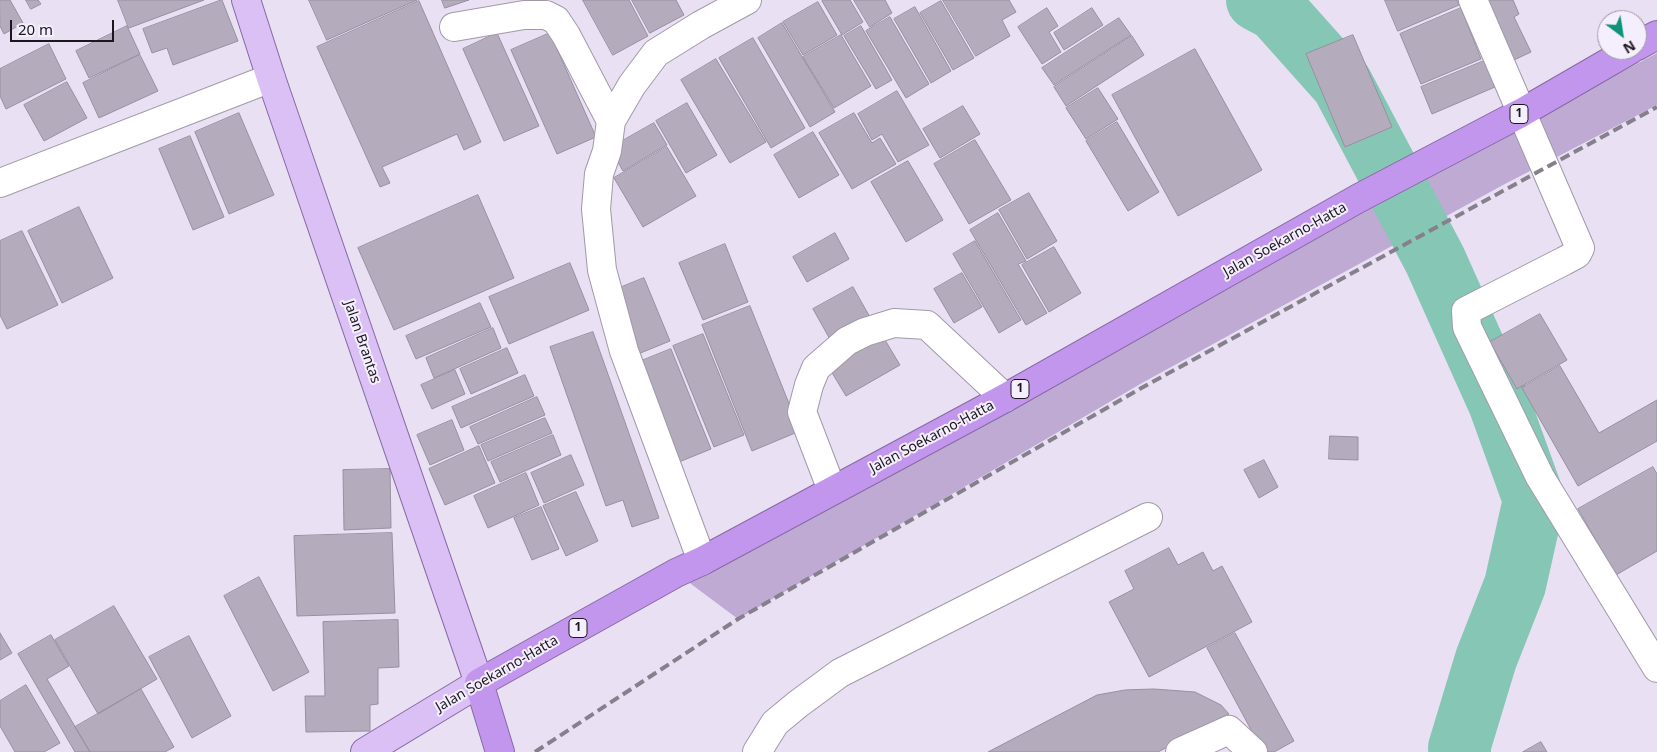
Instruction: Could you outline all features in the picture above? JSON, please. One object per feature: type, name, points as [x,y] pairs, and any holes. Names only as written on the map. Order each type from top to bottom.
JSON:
[{"type":"highway","name":"Jalan Soekarno-Hatta","points":[[479,683],[676,573],[702,561],[1005,398],[1360,198],[1520,113],[1613,60]]},
{"type":"highway","points":[[479,683],[500,752]]},
{"type":"main road","name":"Jalan Brantas","points":[[246,0],[271,78],[479,683]]},
{"type":"main road","name":"Jalan Soekarno-Hatta","points":[[365,752],[479,683]]},
{"type":"street","points":[[702,561],[624,351],[602,270],[596,209],[600,174],[607,150],[611,121],[632,85],[656,53],[747,0]]},
{"type":"street","points":[[1473,0],[1520,113],[1580,248],[1577,254],[1466,311],[1468,327],[1540,477],[1657,668]]},
{"type":"street","points":[[454,27],[524,15],[546,15],[556,20],[566,35],[611,121]]},
{"type":"street","points":[[0,183],[271,78]]},
{"type":"street","points":[[832,490],[802,412],[809,385],[816,368],[847,341],[865,332],[894,324],[927,325],[1005,398]]},
{"type":"street","points":[[757,752],[775,723],[840,673],[1148,517]]},
{"type":"street","points":[[1180,752],[1229,730],[1253,752]]},
{"type":"shaded area","points":[[1657,53],[1657,105],[1503,185],[1142,383],[738,619],[679,575],[1647,60]]},
{"type":"building","points":[[0,0],[10,0],[23,23],[4,34],[0,26]]},
{"type":"building","points":[[26,0],[38,0],[41,4],[31,9]]},
{"type":"building","points":[[118,0],[204,0],[129,28]]},
{"type":"building","points":[[222,0],[238,41],[173,65],[167,48],[152,53],[143,29]]},
{"type":"building","points":[[309,0],[417,0],[327,40]]},
{"type":"building","points":[[442,0],[469,0],[445,8]]},
{"type":"building","points":[[583,0],[629,0],[648,36],[613,55]]},
{"type":"building","points":[[632,0],[676,0],[684,15],[650,33]]},
{"type":"building","points":[[850,0],[863,22],[842,35],[822,1]]},
{"type":"building","points":[[854,0],[885,0],[892,13],[870,27]]},
{"type":"building","points":[[943,0],[1009,0],[1016,12],[1002,20],[1010,36],[976,56]]},
{"type":"building","points":[[1385,0],[1457,0],[1459,5],[1398,31]]},
{"type":"building","points":[[1480,0],[1513,0],[1519,14],[1514,17],[1531,52],[1514,60],[1497,24]]},
{"type":"building","points":[[419,1],[481,142],[464,150],[457,134],[382,167],[390,183],[380,187],[317,47]]},
{"type":"building","points":[[941,1],[974,58],[953,70],[920,13]]},
{"type":"building","points":[[818,2],[837,35],[803,55],[783,22]]},
{"type":"building","points":[[915,7],[951,71],[931,83],[894,19]]},
{"type":"building","points":[[1047,8],[1058,26],[1049,32],[1061,52],[1042,64],[1018,27]]},
{"type":"building","points":[[1092,8],[1103,25],[1064,50],[1054,33]]},
{"type":"building","points":[[1461,8],[1481,59],[1421,84],[1400,34]]},
{"type":"building","points":[[890,17],[929,84],[906,98],[866,31]]},
{"type":"building","points":[[1119,18],[1131,35],[1054,85],[1042,68]]},
{"type":"building","points":[[782,23],[835,112],[810,127],[758,38]]},
{"type":"building","points":[[127,26],[140,54],[89,78],[76,51]]},
{"type":"building","points":[[861,26],[892,80],[876,89],[844,36]]},
{"type":"building","points":[[497,33],[539,126],[504,141],[463,49]]},
{"type":"building","points":[[550,33],[596,137],[557,154],[511,50]]},
{"type":"building","points":[[841,35],[871,86],[834,108],[803,57]]},
{"type":"building","points":[[1353,35],[1392,127],[1345,147],[1306,54]]},
{"type":"building","points":[[1132,36],[1144,55],[1066,106],[1054,87]]},
{"type":"building","points":[[753,38],[805,128],[771,148],[719,58]]},
{"type":"building","points":[[49,44],[66,79],[6,109],[0,96],[0,69]]},
{"type":"building","points":[[1195,49],[1262,170],[1178,216],[1112,95]]},
{"type":"building","points":[[140,55],[158,91],[99,118],[83,83]]},
{"type":"building","points":[[716,59],[766,142],[730,163],[681,80]]},
{"type":"building","points":[[1484,61],[1495,87],[1432,114],[1421,87]]},
{"type":"building","points":[[67,82],[87,118],[44,141],[24,105]]},
{"type":"building","points":[[1098,88],[1118,119],[1086,139],[1066,108]]},
{"type":"building","points":[[897,91],[929,145],[898,162],[882,134],[872,140],[858,114]]},
{"type":"building","points":[[687,103],[717,155],[686,173],[656,121]]},
{"type":"building","points":[[963,106],[980,134],[940,158],[923,129]]},
{"type":"building","points":[[239,113],[274,195],[229,214],[195,132]]},
{"type":"building","points":[[854,113],[872,143],[880,138],[896,164],[852,189],[819,133]]},
{"type":"building","points":[[1117,122],[1159,192],[1128,211],[1086,141]]},
{"type":"building","points":[[654,123],[667,145],[623,171],[610,148]]},
{"type":"building","points":[[813,132],[839,175],[799,198],[774,155]]},
{"type":"building","points":[[190,136],[224,217],[193,230],[159,149]]},
{"type":"building","points":[[975,140],[1011,200],[969,224],[934,164]]},
{"type":"building","points":[[667,147],[696,196],[643,227],[614,178]]},
{"type":"building","points":[[908,161],[943,220],[906,242],[871,182]]},
{"type":"building","points":[[1029,193],[1057,241],[1027,259],[999,210]]},
{"type":"building","points":[[478,195],[514,278],[394,330],[358,248]]},
{"type":"building","points":[[79,207],[113,278],[62,303],[28,231]]},
{"type":"building","points":[[998,213],[1026,261],[1018,264],[1047,313],[1026,325],[970,230]]},
{"type":"building","points":[[22,231],[58,305],[7,329],[0,315],[0,241]]},
{"type":"building","points":[[835,233],[849,259],[807,282],[793,257]]},
{"type":"building","points":[[975,241],[1021,320],[999,333],[953,254]]},
{"type":"building","points":[[725,244],[748,302],[703,320],[679,263]]},
{"type":"building","points":[[1054,247],[1081,293],[1049,312],[1022,265]]},
{"type":"building","points":[[570,263],[589,310],[509,344],[489,297]]},
{"type":"building","points":[[962,273],[982,307],[954,323],[934,289]]},
{"type":"building","points":[[644,278],[670,341],[638,354],[612,291]]},
{"type":"building","points":[[853,287],[871,319],[831,341],[813,309]]},
{"type":"building","points":[[480,303],[491,327],[416,359],[406,336]]},
{"type":"building","points":[[750,306],[800,431],[752,451],[702,325]]},
{"type":"building","points":[[1540,314],[1567,360],[1517,389],[1490,342]]},
{"type":"building","points":[[493,328],[501,348],[434,378],[426,358]]},
{"type":"building","points":[[593,332],[659,518],[632,527],[623,500],[606,506],[550,347]]},
{"type":"building","points":[[703,334],[744,435],[714,447],[673,346]]},
{"type":"building","points":[[882,335],[900,365],[846,396],[828,366]]},
{"type":"building","points":[[507,348],[518,373],[471,394],[460,369]]},
{"type":"building","points":[[671,349],[711,449],[674,464],[634,364]]},
{"type":"building","points":[[1560,366],[1599,433],[1657,400],[1657,441],[1578,486],[1522,388]]},
{"type":"building","points":[[455,370],[465,394],[432,409],[421,385]]},
{"type":"building","points":[[525,375],[534,396],[461,428],[452,407]]},
{"type":"building","points":[[537,397],[545,415],[478,444],[470,427]]},
{"type":"building","points":[[545,418],[552,433],[488,461],[481,445]]},
{"type":"building","points":[[452,420],[464,450],[430,465],[417,435]]},
{"type":"building","points":[[553,435],[561,455],[500,482],[491,462]]},
{"type":"building","points":[[1330,436],[1358,437],[1358,460],[1329,459]]},
{"type":"building","points":[[479,446],[495,483],[445,505],[429,469]]},
{"type":"building","points":[[571,455],[584,485],[544,503],[531,473]]},
{"type":"building","points":[[1264,460],[1278,487],[1259,498],[1244,470]]},
{"type":"building","points":[[1653,467],[1657,474],[1657,551],[1616,575],[1578,509]]},
{"type":"building","points":[[390,469],[391,528],[344,530],[343,470]]},
{"type":"building","points":[[526,473],[539,505],[488,528],[474,496]]},
{"type":"building","points":[[576,492],[598,541],[566,556],[543,506]]},
{"type":"building","points":[[541,507],[559,549],[532,560],[514,518]]},
{"type":"building","points":[[392,533],[395,613],[297,616],[294,536]]},
{"type":"building","points":[[1169,548],[1178,565],[1203,552],[1213,571],[1222,566],[1252,622],[1149,677],[1109,602],[1134,589],[1125,571]]},
{"type":"building","points":[[259,577],[309,672],[273,691],[224,596]]},
{"type":"building","points":[[114,606],[157,679],[98,714],[55,640]]},
{"type":"building","points":[[398,620],[399,667],[378,668],[378,704],[370,705],[370,731],[306,732],[305,696],[325,696],[323,622]]},
{"type":"building","points":[[0,633],[12,653],[0,660]]},
{"type":"building","points":[[1235,633],[1294,741],[1274,752],[1263,752],[1207,648]]},
{"type":"building","points":[[51,635],[69,666],[47,679],[90,752],[75,752],[18,654]]},
{"type":"building","points":[[189,636],[231,716],[192,738],[149,657]]},
{"type":"building","points":[[26,685],[60,743],[44,752],[15,752],[0,726],[0,701]]},
{"type":"building","points":[[141,689],[174,747],[165,752],[90,752],[75,727]]},
{"type":"building","points":[[1154,689],[1195,692],[1221,705],[1229,714],[1158,752],[988,752],[1097,695],[1125,690]]},
{"type":"building","points":[[1541,742],[1547,752],[1523,752]]},
{"type":"waterway","points":[[1257,0],[1276,10],[1342,84],[1435,260],[1499,403],[1534,500],[1515,585],[1486,659],[1459,748],[1460,752]]},
{"type":"railway","points":[[535,752],[738,619],[1145,386],[1657,107]]}]
